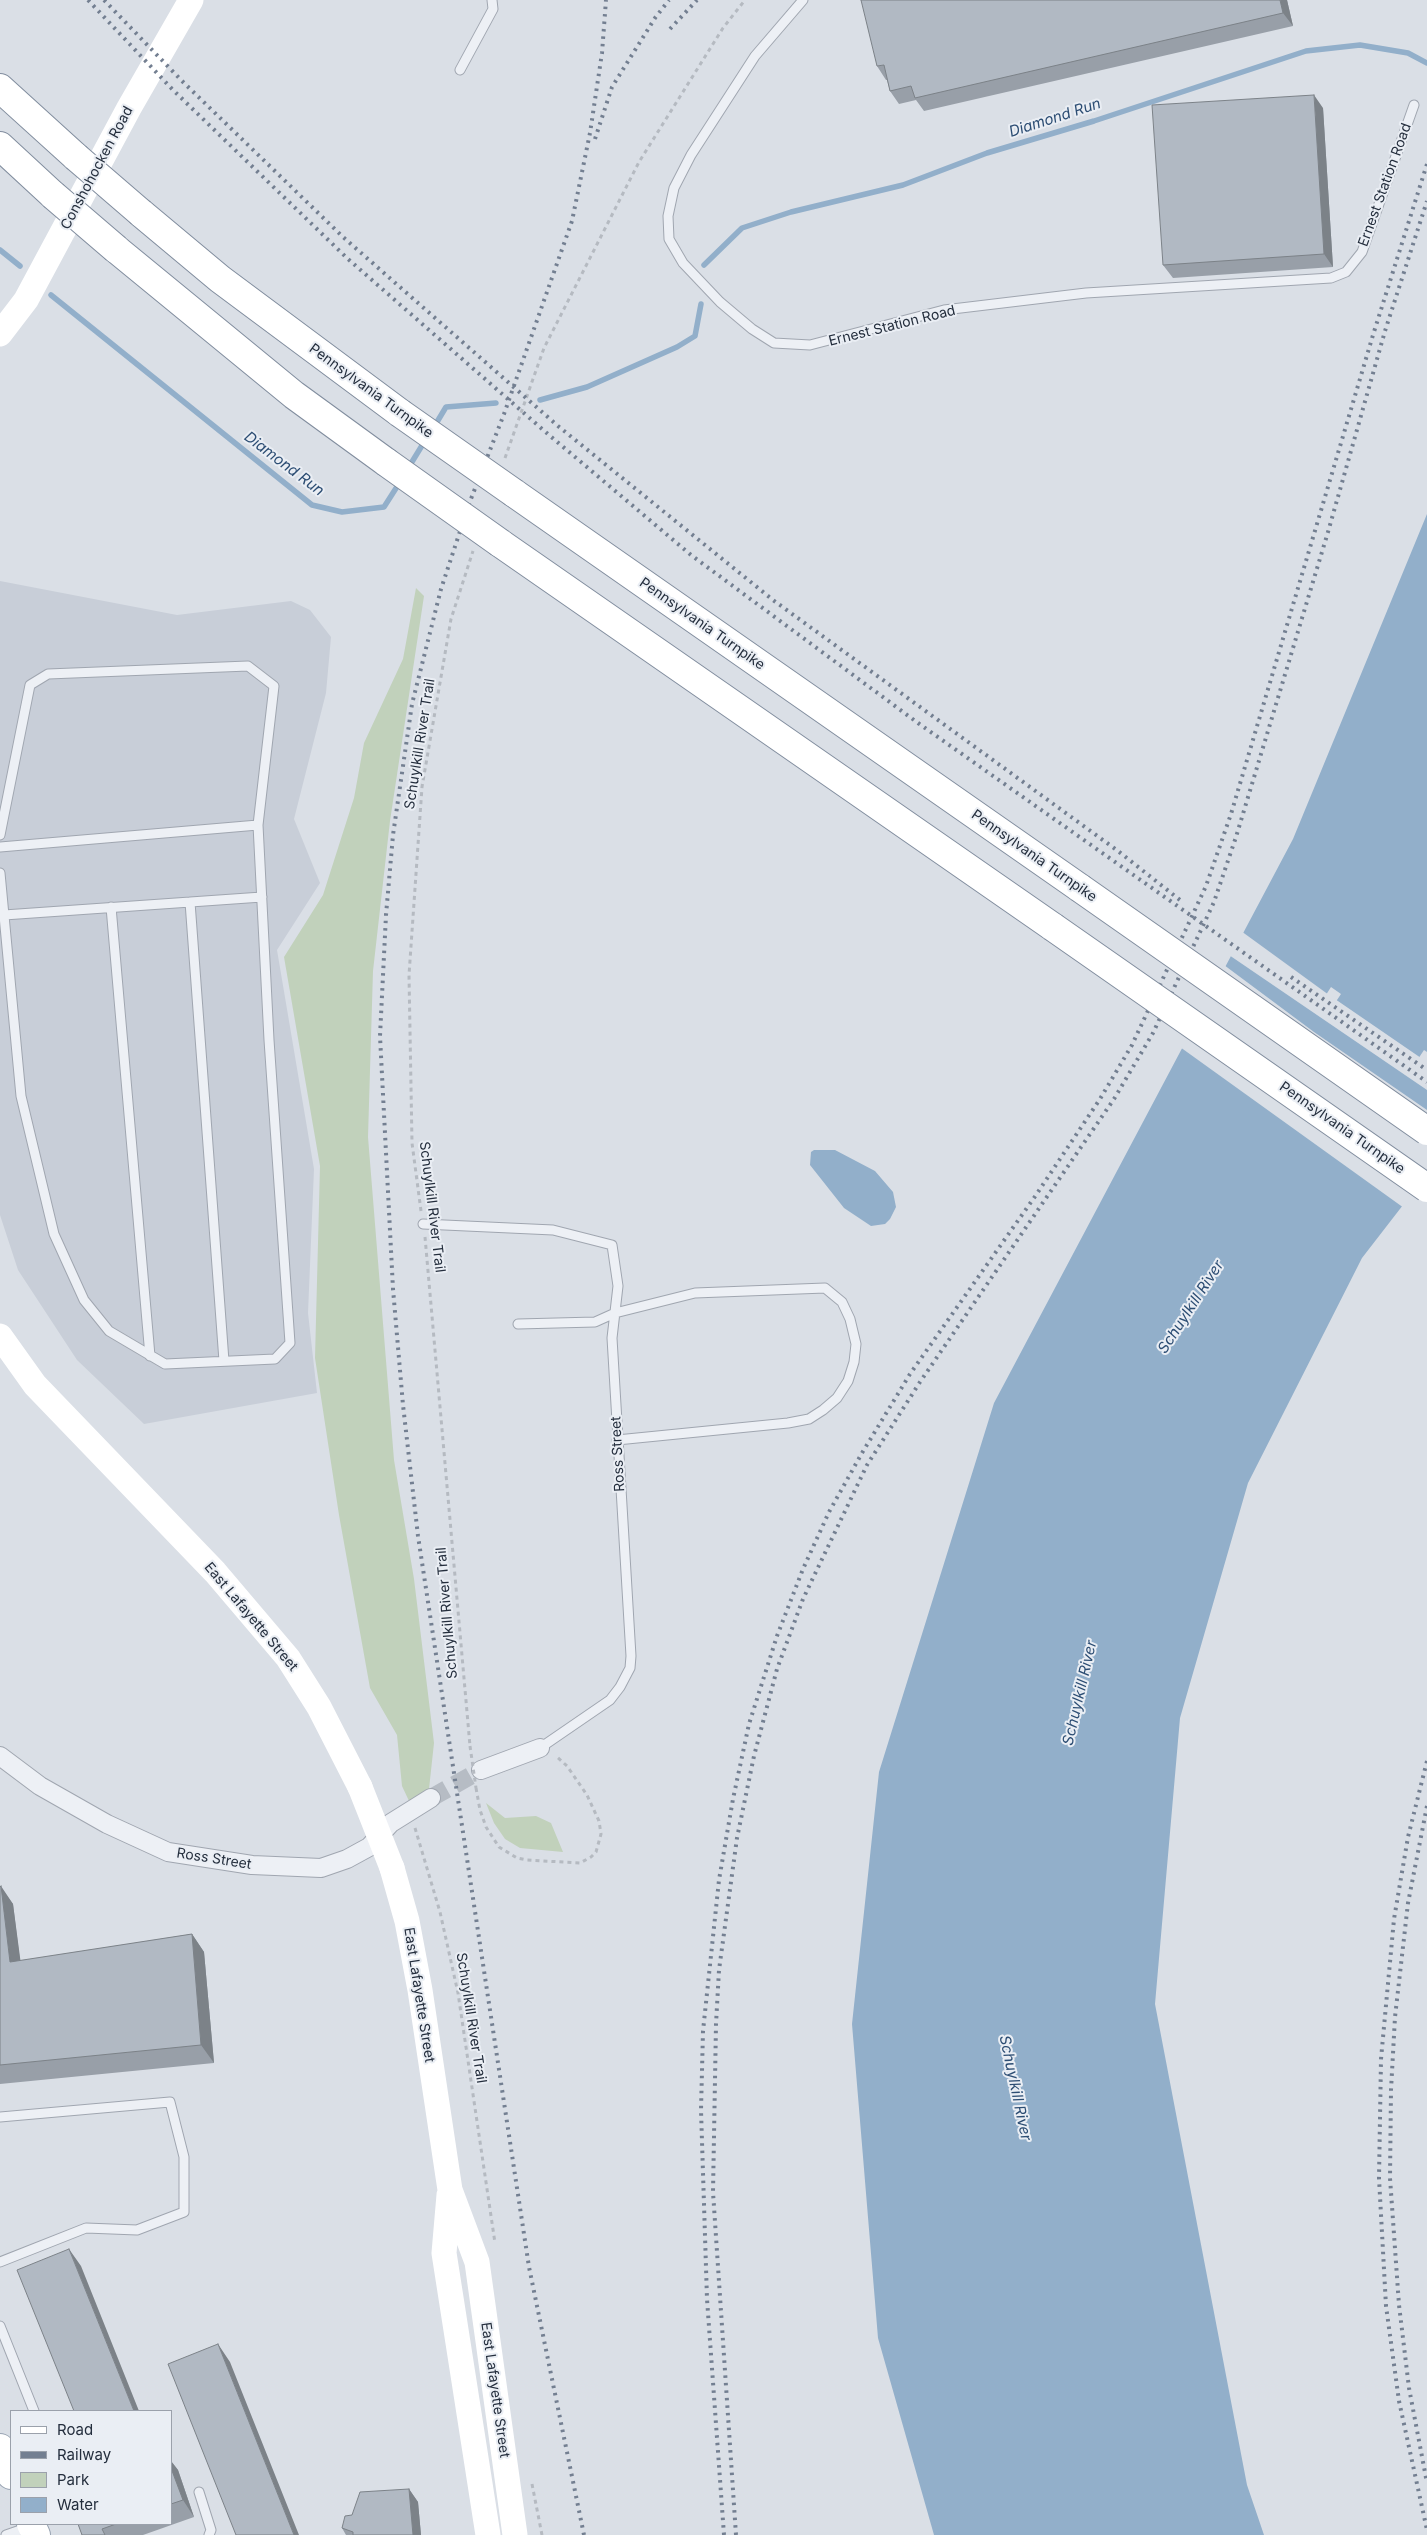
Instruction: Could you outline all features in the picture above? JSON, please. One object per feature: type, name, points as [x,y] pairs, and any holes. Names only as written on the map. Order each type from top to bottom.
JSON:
[{"type":"main road","name":"Pennsylvania Turnpike","points":[[0,88],[76,157],[227,284],[400,414],[1427,1131]]},
{"type":"main road","name":"Pennsylvania Turnpike","points":[[0,146],[116,249],[294,395],[500,543],[1427,1188]]},
{"type":"main road","points":[[0,2448],[7,2475]]},
{"type":"street","name":"Conshohocken Road","points":[[0,334],[26,300],[129,108],[191,0]]},
{"type":"street","name":"East Lafayette Street","points":[[0,1336],[35,1385],[215,1572],[288,1658],[319,1707],[360,1787],[392,1868],[407,1922],[450,2190],[477,2262],[515,2535]]},
{"type":"street","name":"Ross Street","points":[[481,1770],[540,1748]]},
{"type":"street","name":"Ross Street","points":[[0,1756],[40,1786],[107,1824],[168,1852],[208,1860],[252,1865],[321,1868],[347,1859],[369,1847],[391,1823],[432,1798]]},
{"type":"street","name":"East Lafayette Street","points":[[450,2190],[444,2253],[488,2535]]},
{"type":"lane","points":[[460,70],[493,9],[492,0]]},
{"type":"lane","name":"Ernest Station Road","points":[[803,0],[755,56],[691,155],[674,188],[668,216],[669,239],[683,263],[720,302],[752,330],[774,343],[810,346],[944,310],[1086,294],[1331,278],[1346,272],[1362,252],[1414,105]]},
{"type":"lane","points":[[0,835],[30,685],[48,674],[248,666],[274,686],[258,825],[269,1040],[290,1344],[275,1359],[165,1364],[108,1332],[84,1300],[54,1234],[21,1096],[0,873]]},
{"type":"lane","points":[[0,847],[258,825]]},
{"type":"lane","points":[[4,915],[262,897]]},
{"type":"lane","points":[[190,902],[224,1362]]},
{"type":"lane","points":[[111,907],[150,1356]]},
{"type":"lane","name":"Ross Street","points":[[423,1224],[553,1230],[612,1245],[618,1286],[612,1338],[631,1656],[630,1668],[620,1687],[610,1700],[540,1748]]},
{"type":"lane","points":[[518,1324],[595,1322],[615,1314],[695,1294],[825,1288],[842,1302],[850,1319],[856,1344],[854,1362],[848,1382],[837,1398],[808,1419],[788,1423],[618,1440]]},
{"type":"lane","points":[[0,2117],[170,2102],[184,2157],[184,2212],[137,2230],[86,2228],[0,2262]]},
{"type":"lane","points":[[0,2326],[34,2410]]},
{"type":"lane","points":[[198,2492],[211,2530],[209,2535]]},
{"type":"lane","points":[[6,2535],[33,2528]]},
{"type":"path","points":[[502,467],[544,348],[639,162],[724,28],[745,0]]},
{"type":"path","name":"Schuylkill River Trail","points":[[473,550],[451,619],[422,797],[409,975],[412,1143],[429,1269],[470,1746],[480,1810],[486,1827],[499,1847],[509,1854],[527,1860],[580,1863],[591,1857],[600,1843],[601,1834],[596,1812],[567,1766],[549,1750],[540,1748]]},
{"type":"path","name":"Schuylkill River Trail","points":[[409,1811],[438,1903],[458,1992],[486,2173]]},
{"type":"shaded area","points":[[0,581],[177,615],[291,601],[310,610],[331,637],[326,693],[294,819],[320,883],[277,950],[314,1169],[308,1313],[317,1393],[144,1424],[77,1360],[18,1270],[0,1215]]},
{"type":"green space","points":[[416,588],[424,596],[390,821],[373,971],[368,1137],[394,1460],[414,1579],[434,1743],[429,1789],[409,1801],[402,1786],[397,1735],[370,1688],[339,1515],[315,1358],[320,1166],[284,957],[323,895],[354,798],[364,743],[403,659]]},
{"type":"green space","points":[[486,1803],[505,1818],[536,1816],[551,1823],[563,1852],[520,1848],[505,1839],[494,1823]]},
{"type":"water","name":"Schuylkill River","points":[[1427,514],[1427,1052],[1424,1050],[1410,1071],[1419,1078],[1427,1066],[1427,1174],[1362,1258],[1248,1483],[1180,1718],[1155,2004],[1247,2485],[1264,2535],[934,2535],[878,2338],[852,2024],[879,1772],[994,1403],[1293,839]],"holes":[[[1331,987],[1341,994],[1327,1015],[1317,1009]]]},
{"type":"water","points":[[814,1150],[835,1150],[875,1171],[893,1192],[896,1207],[890,1219],[885,1224],[871,1226],[844,1208],[810,1165],[811,1152]]},
{"type":"pier","points":[[1241,931],[1329,995],[1321,1008],[1326,1012],[1335,999],[1421,1058],[1413,1071],[1419,1074],[1427,1063],[1427,1090],[1229,955]]},
{"type":"pier","points":[[1224,965],[1314,1032],[1427,1110],[1427,1179],[1404,1208],[1180,1047]]},
{"type":"building","points":[[861,0],[1280,0],[1283,13],[915,98],[911,86],[890,91],[884,65],[877,66]]},
{"type":"building","points":[[1314,95],[1324,254],[1163,265],[1152,105]]},
{"type":"building","points":[[1,1886],[10,1962],[192,1934],[201,2045],[0,2065]]},
{"type":"building","points":[[69,2249],[134,2410],[74,2410],[17,2270]]},
{"type":"building","points":[[218,2344],[294,2535],[236,2535],[168,2364]]},
{"type":"building","points":[[172,2471],[183,2500],[172,2504]]},
{"type":"building","points":[[409,2489],[413,2535],[353,2535],[353,2532],[342,2528],[345,2516],[352,2515],[360,2492]]},
{"type":"building","points":[[78,2525],[113,2525],[102,2529],[105,2535],[82,2535]]},
{"type":"waterway","name":"Diamond Run","points":[[704,265],[742,228],[791,212],[903,185],[987,153],[1094,121],[1306,51],[1360,45],[1408,53],[1427,63]]},
{"type":"waterway","name":"Diamond Run","points":[[0,250],[20,266]]},
{"type":"waterway","name":"Diamond Run","points":[[51,295],[312,505],[342,512],[384,507],[400,482]]},
{"type":"waterway","name":"Diamond Run","points":[[540,400],[587,387],[677,347],[695,336],[701,304]]},
{"type":"waterway","name":"Diamond Run","points":[[434,427],[446,407],[496,403]]},
{"type":"waterway","name":"Diamond Run","points":[[407,470],[426,439]]},
{"type":"tunnel","points":[[431,1798],[481,1770]]},
{"type":"railway","points":[[88,0],[173,90],[348,259],[549,435],[691,555],[918,723],[1427,1082]]},
{"type":"railway","points":[[104,0],[182,81],[343,237],[558,426],[773,600],[1118,851],[1180,900]]},
{"type":"railway","points":[[584,2535],[529,2267],[418,1536],[403,1405],[393,1289],[380,1036],[386,915],[393,835],[412,704],[441,589],[469,504],[504,414],[572,221],[590,133],[602,53],[606,0]]},
{"type":"railway","points":[[595,139],[612,87],[655,18],[669,0]]},
{"type":"railway","points":[[670,29],[697,0]]},
{"type":"railway","points":[[724,2535],[707,2299],[701,2110],[703,2031],[719,1880],[733,1799],[749,1724],[777,1636],[803,1569],[829,1512],[910,1374],[1036,1195],[1100,1099],[1132,1045],[1206,886],[1231,814],[1373,335],[1427,164]]},
{"type":"railway","points":[[736,2535],[713,2192],[716,2024],[719,1970],[737,1838],[754,1756],[777,1669],[803,1599],[867,1465],[920,1382],[1114,1099],[1153,1033],[1214,902],[1236,837],[1328,532],[1385,331],[1427,201]]},
{"type":"railway","points":[[1291,977],[1427,1070]]},
{"type":"railway","points":[[1427,1761],[1408,1837],[1394,1919],[1381,2059],[1379,2178],[1386,2306],[1399,2401],[1427,2530]]},
{"type":"railway","points":[[1427,1806],[1408,1903],[1395,2017],[1391,2090],[1390,2178],[1399,2305],[1409,2388],[1427,2483]]}]
